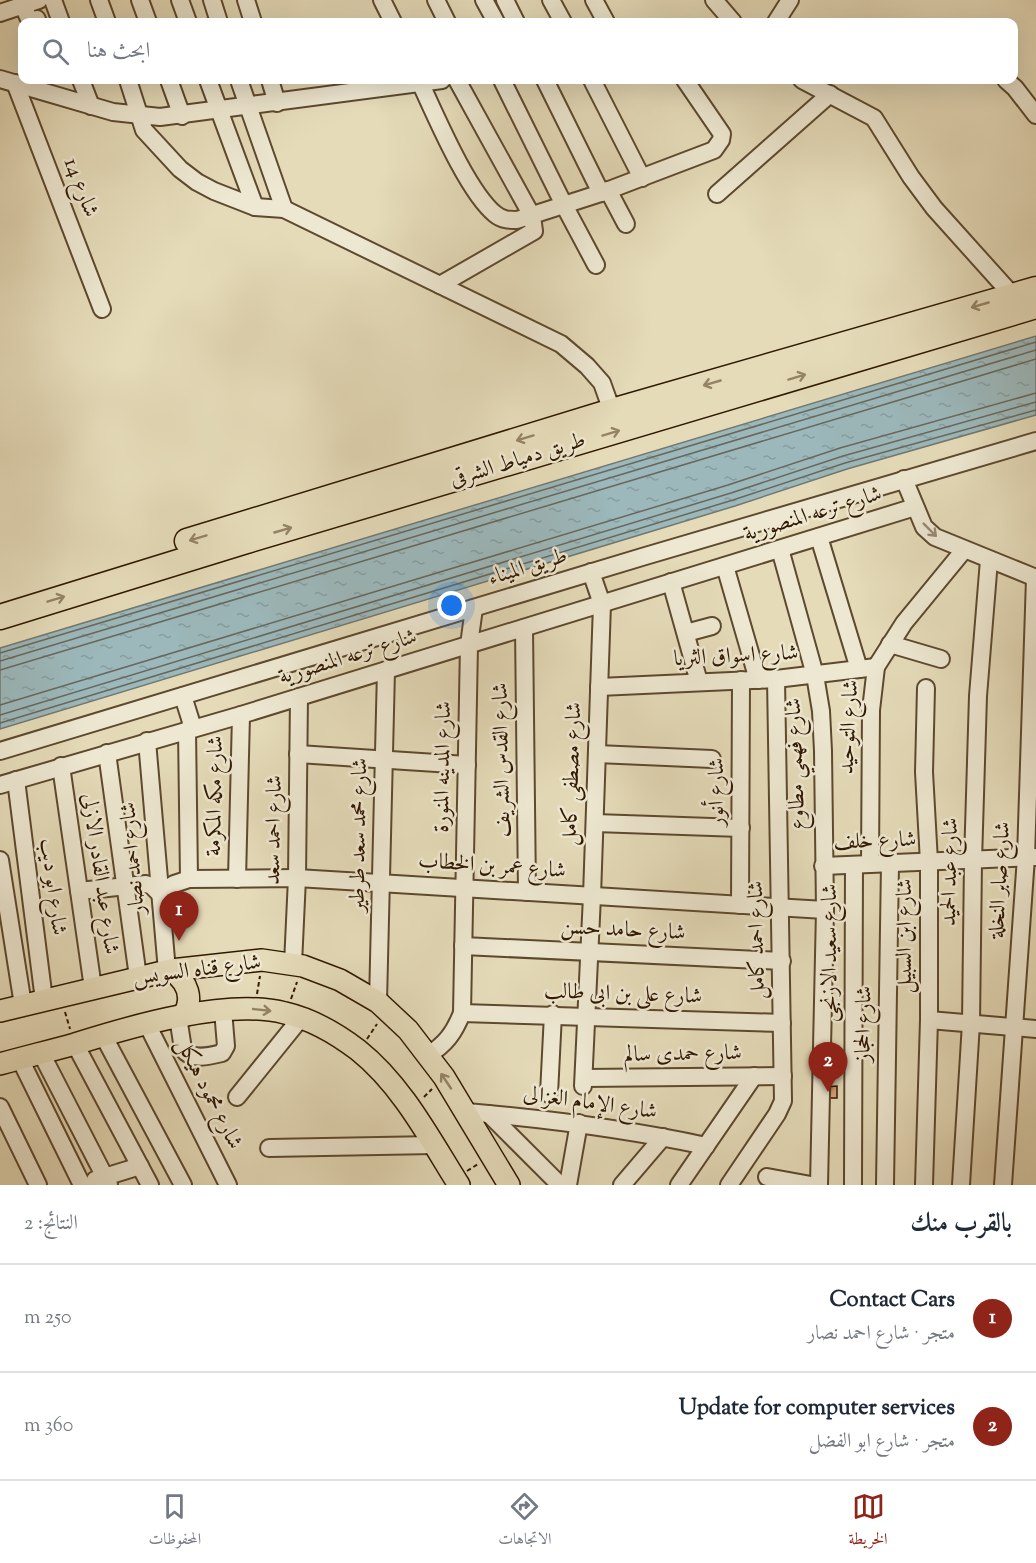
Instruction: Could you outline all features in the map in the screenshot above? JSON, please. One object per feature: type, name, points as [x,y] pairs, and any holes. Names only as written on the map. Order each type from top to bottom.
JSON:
[{"type":"highway","name":"طريق دمياط الشرقى","points":[[0,617],[612,411],[1036,289]]},
{"type":"highway","name":"طريق دمياط الشرقى","points":[[0,599],[241,534],[1036,306]]},
{"type":"main road","name":"شارع قناه السويس","points":[[0,1011],[169,971],[262,960],[298,965],[340,980],[382,1006],[408,1030],[467,1112],[509,1185]]},
{"type":"main road","points":[[169,971],[179,975],[188,991],[188,1009],[181,1017]]},
{"type":"main road","name":"شارع قناه السويس","points":[[10,1061],[147,1023],[224,1010],[255,1009],[293,1016],[334,1034],[359,1051],[383,1075],[411,1110],[457,1182]]},
{"type":"street","points":[[53,0],[60,18]]},
{"type":"street","points":[[99,0],[106,18]]},
{"type":"street","points":[[140,0],[147,18]]},
{"type":"street","points":[[180,0],[187,18]]},
{"type":"street","points":[[212,0],[218,18]]},
{"type":"street","points":[[246,0],[252,18]]},
{"type":"street","points":[[382,0],[391,18]]},
{"type":"street","points":[[436,0],[445,18]]},
{"type":"street","points":[[484,0],[494,18]]},
{"type":"street","points":[[505,0],[514,18]]},
{"type":"street","points":[[551,0],[561,18]]},
{"type":"street","points":[[594,0],[604,18]]},
{"type":"street","points":[[714,0],[730,18]]},
{"type":"street","points":[[779,18],[790,0]]},
{"type":"street","points":[[0,13],[31,3],[30,18]]},
{"type":"street","points":[[7,81],[113,112],[141,116],[182,116],[401,84]]},
{"type":"street","name":"شارع 14","points":[[7,81],[102,309]]},
{"type":"street","points":[[83,84],[91,106]]},
{"type":"street","points":[[129,84],[144,130],[188,176],[214,191],[255,207],[284,209],[561,344],[587,366],[602,384],[612,411]]},
{"type":"street","points":[[170,84],[182,116]]},
{"type":"street","points":[[210,84],[255,207]]},
{"type":"street","points":[[241,84],[284,209]]},
{"type":"street","points":[[271,84],[278,103]]},
{"type":"street","points":[[421,84],[466,176],[488,207],[505,220],[532,216],[605,192],[714,150],[722,134],[688,84]]},
{"type":"street","points":[[440,285],[534,231],[532,216],[459,84]]},
{"type":"street","points":[[504,84],[596,265]]},
{"type":"street","points":[[547,84],[605,192],[626,224]]},
{"type":"street","points":[[594,84],[642,178]]},
{"type":"street","points":[[810,84],[874,118],[911,177],[934,208],[1012,296]]},
{"type":"street","points":[[1010,84],[1036,115]]},
{"type":"street","points":[[717,194],[830,94]]},
{"type":"street","points":[[1029,442],[1036,458]]},
{"type":"street","name":"طريق الميناء","points":[[0,751],[1029,442]]},
{"type":"street","points":[[904,479],[924,526],[935,537],[1036,578]]},
{"type":"street","name":"شارع ترعه المنصورية","points":[[8,782],[241,715],[915,507]]},
{"type":"street","points":[[819,537],[859,669]]},
{"type":"street","name":"شارع فهمي مطاوع","points":[[780,549],[815,675],[824,751],[825,910],[819,1185]]},
{"type":"street","name":"شارع التوحيد","points":[[862,865],[871,710],[876,668],[904,623],[964,550]]},
{"type":"street","name":"شارع عبد الحميد","points":[[961,1185],[971,1023],[978,696],[989,560]]},
{"type":"street","name":"شارع أنور","points":[[725,566],[749,680],[741,828],[740,905]]},
{"type":"street","name":"شارع مصطفى كامل","points":[[583,1082],[590,952],[602,604],[591,572]]},
{"type":"street","name":"شارع صابر النخلة","points":[[1003,1185],[1014,1027],[1031,857],[1036,578]]},
{"type":"street","points":[[671,582],[699,682]]},
{"type":"street","name":"شارع المدينه المنورة","points":[[427,1056],[443,1045],[455,1030],[462,1013],[469,645],[474,608]]},
{"type":"street","points":[[686,633],[712,626]]},
{"type":"street","name":"شارع القدس الشريف","points":[[524,628],[527,892]]},
{"type":"street","points":[[890,644],[941,659]]},
{"type":"street","name":"شارع اسواق الثريا","points":[[599,687],[776,679],[876,668]]},
{"type":"street","name":"شارع محمد سعد طرطير","points":[[382,1006],[381,883],[387,670]]},
{"type":"street","name":"شارع احمد كامل","points":[[729,1185],[777,1114],[783,1101],[776,679]]},
{"type":"street","name":"شارع ابن السبيل","points":[[924,1185],[929,1020],[929,862],[924,772],[926,688]]},
{"type":"street","points":[[183,696],[190,729],[189,879]]},
{"type":"street","name":"شارع احمد سعد","points":[[298,965],[299,697]]},
{"type":"street","name":"شارع مكه المكرمة","points":[[237,879],[241,715]]},
{"type":"street","name":"شارع احمد نصار","points":[[147,741],[159,893],[169,971]]},
{"type":"street","points":[[107,753],[138,977]]},
{"type":"street","points":[[298,754],[466,765]]},
{"type":"street","points":[[597,754],[712,759]]},
{"type":"street","name":"شارع عبد القادر الازلى","points":[[61,766],[93,988]]},
{"type":"street","name":"شارع ابو ديب","points":[[8,782],[42,1001]]},
{"type":"street","points":[[594,823],[741,828]]},
{"type":"street","name":"شارع خلف","points":[[823,866],[1031,857]]},
{"type":"street","points":[[0,860],[42,1001]]},
{"type":"street","name":"شارع الحجاز","points":[[885,1185],[890,864]]},
{"type":"street","name":"شارع سعيد الازنجى","points":[[853,1185],[862,865]]},
{"type":"street","name":"شارع عمر بن الخطاب","points":[[159,893],[174,884],[189,879],[297,878],[825,910]]},
{"type":"street","points":[[79,891],[146,884],[159,893]]},
{"type":"street","name":"شارع حامد حسن","points":[[463,946],[782,961]]},
{"type":"street","points":[[181,1017],[183,1050],[194,1057],[218,1054],[225,1050],[226,1046],[224,1010]]},
{"type":"street","name":"شارع على بن ابى طالب","points":[[462,1013],[553,1014],[783,1023]]},
{"type":"street","points":[[549,1094],[553,1014]]},
{"type":"street","points":[[237,1097],[293,1016]]},
{"type":"street","points":[[929,1020],[1036,1029]]},
{"type":"street","name":"شارع محمود هيكل","points":[[147,1023],[228,1185]]},
{"type":"street","points":[[103,1035],[183,1185]]},
{"type":"street","points":[[75,1044],[150,1185]]},
{"type":"street","points":[[41,1053],[107,1181]]},
{"type":"street","points":[[10,1061],[81,1185],[107,1181],[140,1166]]},
{"type":"street","points":[[679,1185],[754,1076]]},
{"type":"street","name":"شارع حمدى سالم","points":[[583,1082],[783,1076]]},
{"type":"street","points":[[0,1107],[38,1185]]},
{"type":"street","name":"شارع الإمام الغزالى","points":[[467,1112],[579,1123],[706,1146]]},
{"type":"street","points":[[489,1114],[561,1185]]},
{"type":"street","points":[[568,1185],[579,1123]]},
{"type":"street","points":[[622,1185],[663,1137]]},
{"type":"street","points":[[269,1148],[434,1144]]},
{"type":"street","points":[[767,1177],[811,1185]]},
{"type":"path","points":[[255,1009],[262,960]]},
{"type":"path","points":[[293,1016],[298,965]]},
{"type":"path","points":[[42,1001],[75,1044]]},
{"type":"path","points":[[359,1051],[382,1006]]},
{"type":"path","points":[[411,1110],[444,1077]]},
{"type":"path","points":[[457,1182],[492,1155]]},
{"type":"water","points":[[1036,336],[1036,415],[847,469],[735,506],[0,729],[0,648]]},
{"type":"building","points":[[837,1086],[837,1098],[827,1098],[826,1087]]},
{"type":"place","name":"Contact Cars","points":[[179,941]]},
{"type":"place","name":"Update for computer services","points":[[828,1092]]}]
